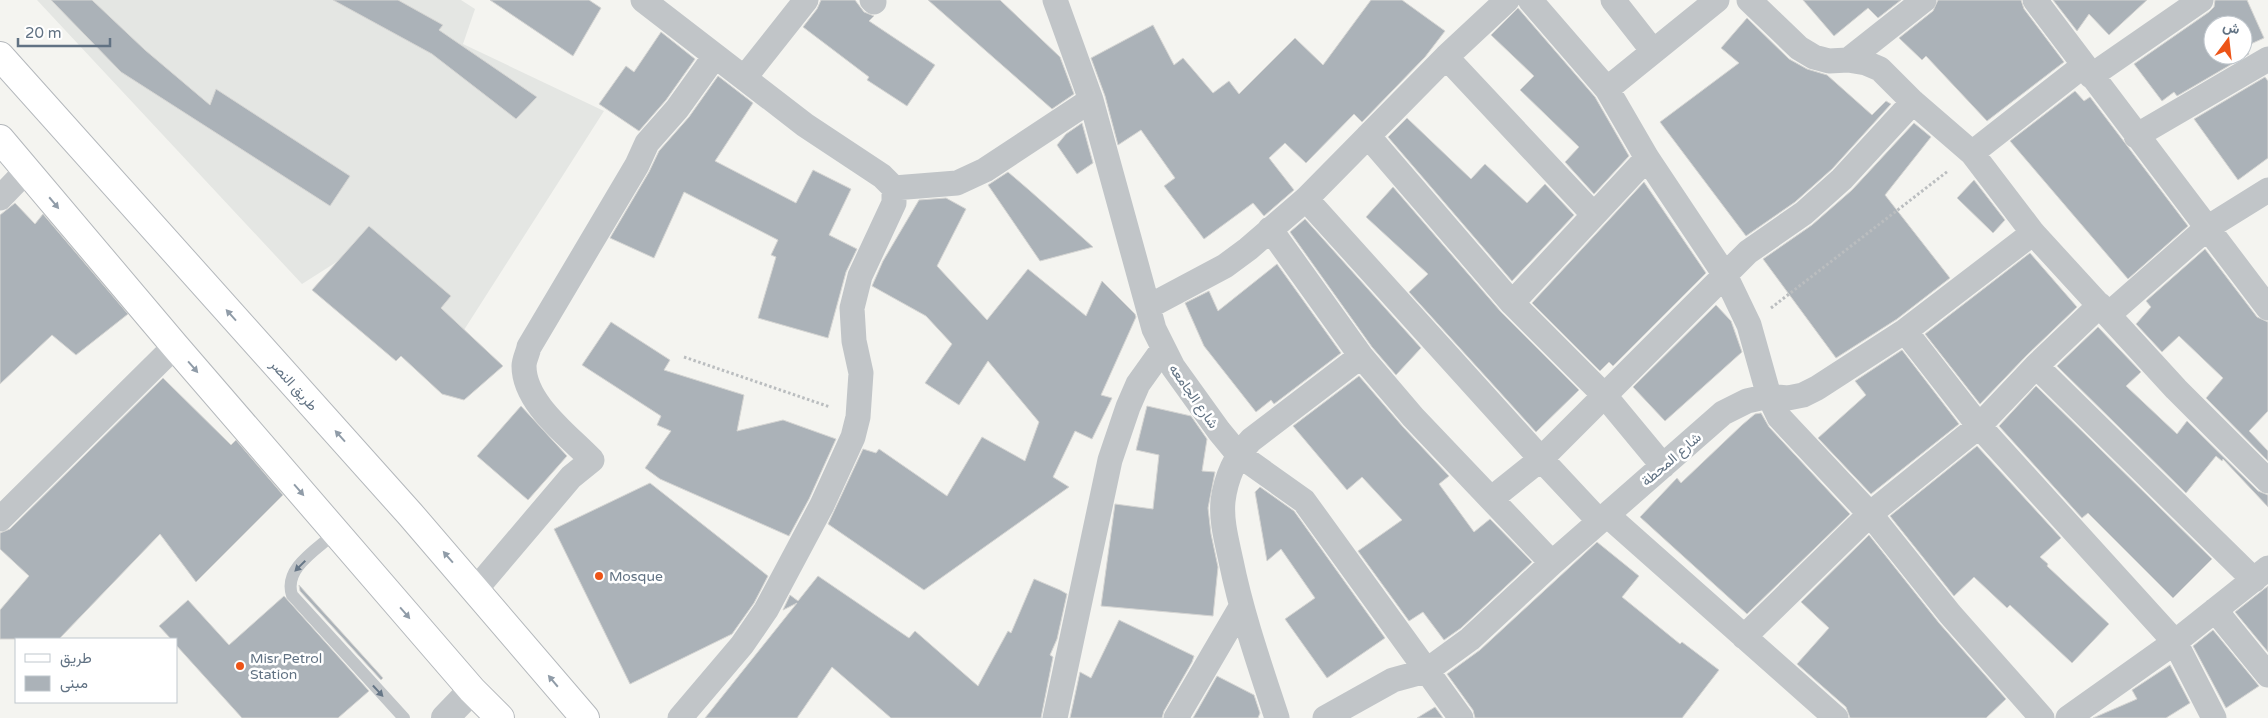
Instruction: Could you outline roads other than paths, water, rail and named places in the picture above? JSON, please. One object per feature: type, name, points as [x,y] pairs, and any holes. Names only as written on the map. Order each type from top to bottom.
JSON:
[{"type":"main road","name":"طريق النصر","points":[[0,56],[476,589],[585,718]]},
{"type":"main road","points":[[0,139],[175,346],[472,690],[500,718]]},
{"type":"street","points":[[643,0],[745,77],[804,125],[882,176],[894,188],[894,203],[860,276],[852,308],[854,342],[861,373],[858,417],[853,437],[822,505],[766,610],[742,645],[680,718]]},
{"type":"street","points":[[745,77],[806,0]]},
{"type":"street","name":"شارع الجامعه","points":[[1055,0],[1091,100],[1154,329],[1163,349],[1219,431],[1238,454],[1304,501],[1461,718]]},
{"type":"street","points":[[1148,307],[1225,266],[1248,250],[1306,199],[1446,57],[1507,0]]},
{"type":"street","points":[[1530,0],[1607,89],[1646,158],[1725,275],[1749,325],[1769,396],[1778,417],[1870,514],[1950,614],[2042,718]]},
{"type":"street","points":[[1613,0],[1653,51]]},
{"type":"street","points":[[1607,89],[1717,0]]},
{"type":"street","points":[[1749,0],[1799,48],[1814,57],[1829,61],[1848,60],[1866,63],[1880,69],[1913,102],[1972,153],[2033,233],[2176,389],[2268,481]]},
{"type":"street","points":[[1848,60],[1924,0]]},
{"type":"street","points":[[2035,0],[2136,136],[2268,308]]},
{"type":"street","points":[[1972,153],[2087,71],[2201,0]]},
{"type":"street","points":[[476,589],[571,477],[592,460],[536,403],[527,383],[524,365],[529,347],[637,165],[647,143],[677,109],[715,56]]},
{"type":"street","points":[[1446,57],[1594,215]]},
{"type":"street","points":[[2136,136],[2268,59]]},
{"type":"street","points":[[894,188],[957,183],[985,170],[1091,100]]},
{"type":"street","points":[[1491,499],[1541,459],[1748,252],[1804,213],[1842,179],[1913,102]]},
{"type":"street","points":[[1368,136],[1512,303],[1605,396],[1663,466]]},
{"type":"street","points":[[1512,303],[1646,158]]},
{"type":"street","points":[[0,198],[27,170]]},
{"type":"street","points":[[1744,637],[1870,514],[1979,426],[2036,366],[2207,228],[2268,190]]},
{"type":"street","points":[[1306,199],[1541,459],[1603,518],[1744,637],[1836,718]]},
{"type":"street","points":[[1270,229],[1361,356],[1413,417],[1552,562]]},
{"type":"street","name":"شارع المحطة","points":[[1325,718],[1392,680],[1426,671],[1470,639],[1552,562],[1723,413],[1747,401],[1769,396],[1788,398],[1803,395],[1905,331],[2033,233]]},
{"type":"street","points":[[1905,331],[1979,426],[2175,642],[2214,718]]},
{"type":"street","points":[[0,519],[175,346]]},
{"type":"street","points":[[1055,718],[1110,460],[1131,399],[1142,378],[1163,349]]},
{"type":"street","points":[[1277,718],[1240,607],[1225,532],[1223,502],[1229,475],[1238,454],[1251,440],[1361,356]]},
{"type":"street","points":[[2036,366],[2261,574],[2175,642],[2071,717]]},
{"type":"street","points":[[1176,718],[1240,607]]},
{"type":"street","points":[[2215,610],[2268,676]]},
{"type":"street","points":[[451,716],[472,690]]},
{"type":"lane","points":[[336,532],[296,569],[290,581],[292,595],[404,718]]},
{"type":"place","name":"Mosque","points":[[599,576]]},
{"type":"place","name":"Misr Petrol Station","points":[[240,666]]}]
